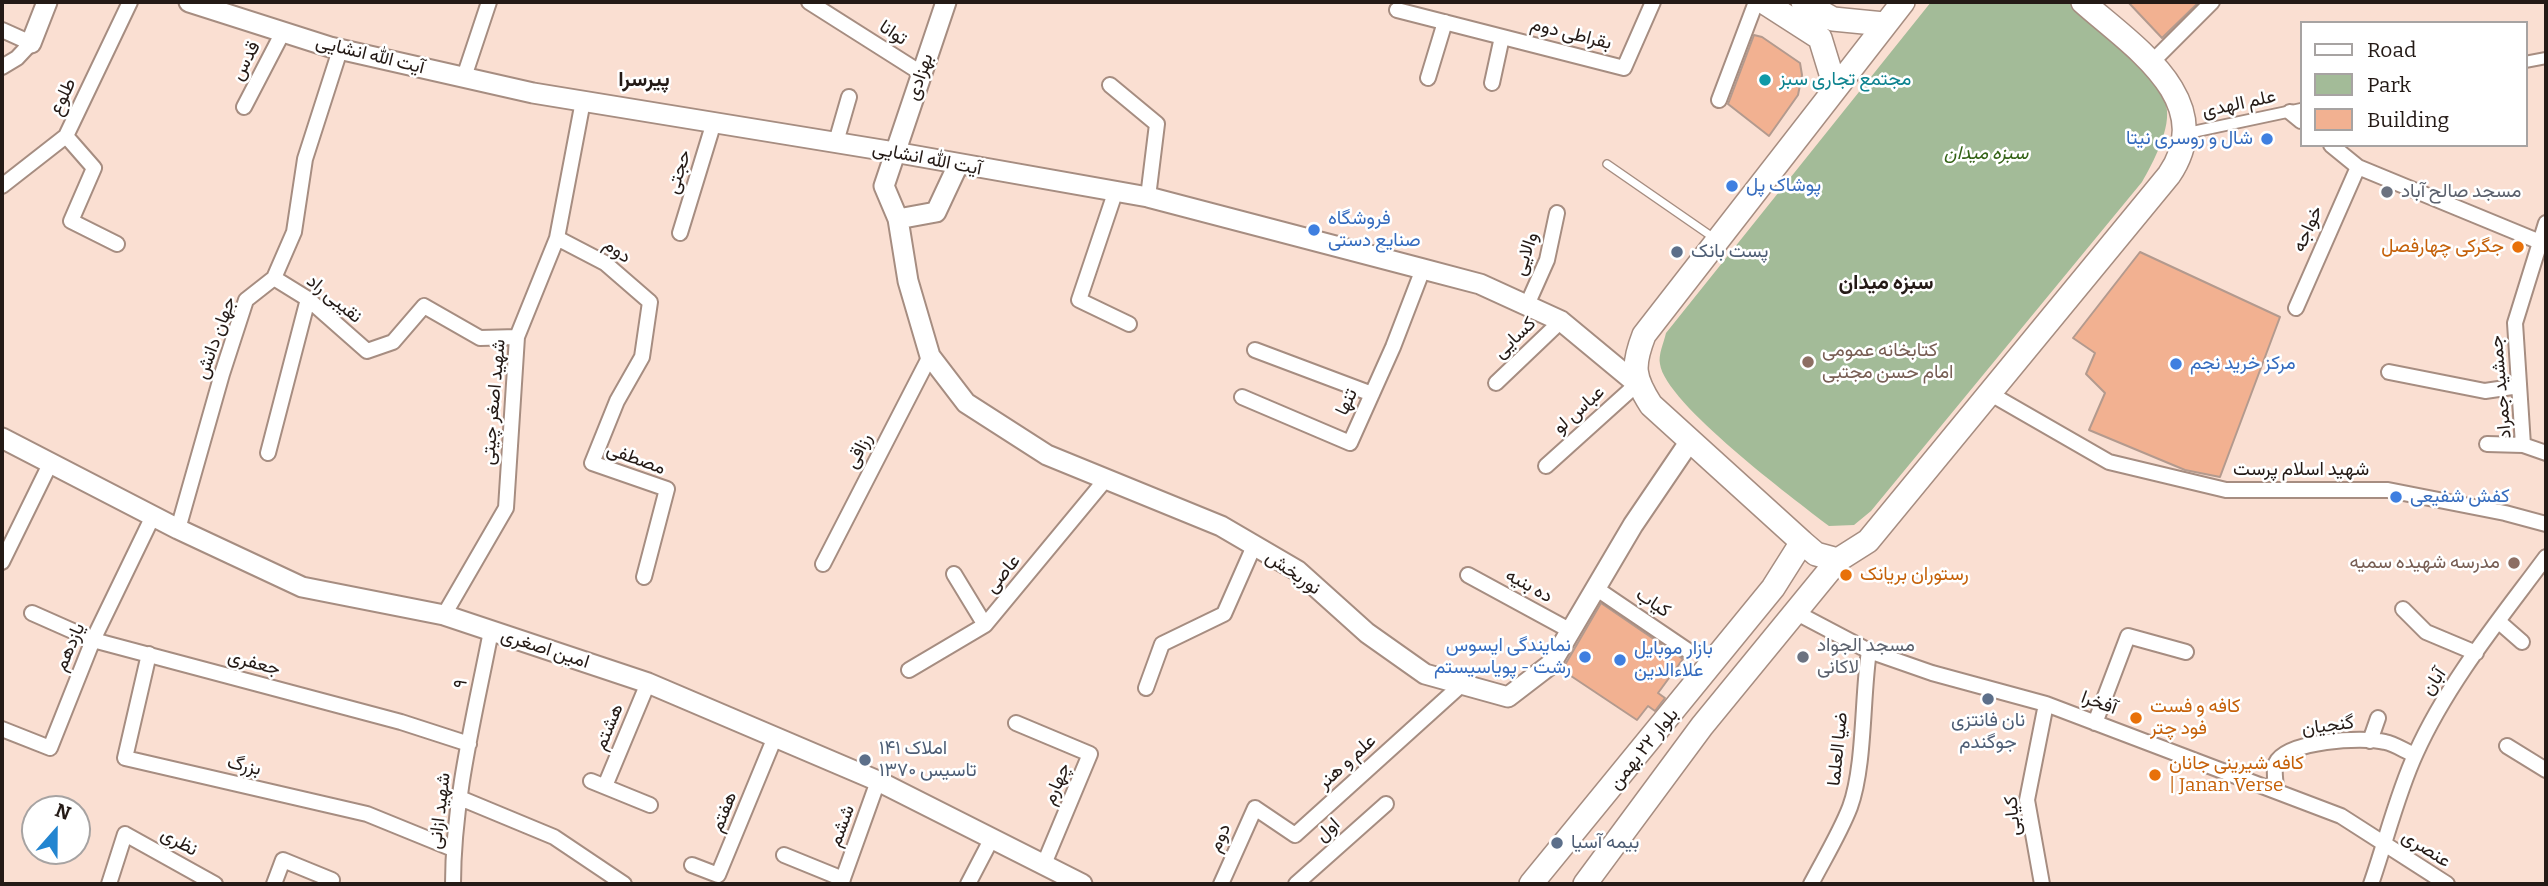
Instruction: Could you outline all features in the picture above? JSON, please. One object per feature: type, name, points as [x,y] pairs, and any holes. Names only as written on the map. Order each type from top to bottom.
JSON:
[{"type":"main road","points":[[1764,2],[1820,38],[1835,87]]},
{"type":"main road","points":[[1802,2],[1833,19],[1884,24]]},
{"type":"main road","points":[[1903,2],[1644,335],[1635,358],[1637,384],[1651,405],[1801,542],[1816,554],[1839,560],[1868,541],[2169,175],[2179,157],[2183,134],[2182,111],[2175,90],[2151,63],[2083,2]]},
{"type":"main road","points":[[1824,50],[1843,52],[1848,49],[1855,34],[1849,21]]},
{"type":"main road","name":"بلوار ۲۲ بهمن","points":[[1531,884],[1586,820],[1783,575],[1801,542]]},
{"type":"main road","name":"بلوار ۲۲ بهمن","points":[[1585,884],[1702,726],[1839,560]]},
{"type":"main road","points":[[1783,575],[1793,568],[1806,571],[1813,583],[1802,604]]},
{"type":"main road","points":[[1586,820],[1615,844]]},
{"type":"street","points":[[2,67],[17,58],[30,43],[47,2]]},
{"type":"street","name":"طلوع","points":[[2,186],[66,136],[130,2]]},
{"type":"street","name":"آیت الله انشایی","points":[[189,2],[340,50],[583,101],[1148,197],[1480,284],[1561,321],[1637,384]]},
{"type":"street","points":[[464,77],[489,2]]},
{"type":"street","name":"توانا","points":[[809,2],[921,73]]},
{"type":"street","name":"بهزادی","points":[[894,152],[946,2]]},
{"type":"street","name":"بقراطی دوم","points":[[1397,10],[1624,68],[1653,2]]},
{"type":"street","points":[[1719,100],[1756,2]]},
{"type":"street","points":[[2151,63],[2212,2]]},
{"type":"street","points":[[1427,78],[1445,22]]},
{"type":"street","points":[[2,30],[30,43]]},
{"type":"street","name":"قدس","points":[[243,107],[283,32]]},
{"type":"street","points":[[1492,83],[1502,37]]},
{"type":"street","name":"جهان دانش","points":[[178,529],[246,300],[274,278],[294,232],[305,159],[340,50]]},
{"type":"street","points":[[2527,62],[2546,58]]},
{"type":"street","points":[[1110,85],[1157,124],[1148,197]]},
{"type":"street","points":[[835,142],[849,97]]},
{"type":"street","name":"شهید اصغر چیتی","points":[[444,615],[506,508],[517,337],[557,238],[583,101]]},
{"type":"street","name":"علم الهدی","points":[[2183,134],[2298,114]]},
{"type":"street","name":"حجتی","points":[[681,233],[714,122]]},
{"type":"street","points":[[66,136],[94,168],[71,221],[117,244]]},
{"type":"street","points":[[2333,147],[2358,167],[2540,242]]},
{"type":"street","name":"نوربخش","points":[[894,152],[884,186],[898,219],[908,281],[930,356],[966,403],[1047,455],[1221,526],[1298,571],[1367,633],[1425,674],[1460,686],[1508,697],[1551,664],[1633,525],[1690,441]]},
{"type":"street","points":[[898,219],[936,212],[958,165]]},
{"type":"street","name":"خواجه","points":[[2296,308],[2358,167]]},
{"type":"street","points":[[1115,193],[1079,300],[1129,324]]},
{"type":"street","name":"والایی","points":[[1527,305],[1547,260],[1557,213]]},
{"type":"street","name":"جمشید جمراد","points":[[2546,223],[2515,323],[2523,445],[2546,453]]},
{"type":"street","name":"دوم","points":[[557,238],[605,263],[650,302]]},
{"type":"street","name":"تنها","points":[[1242,397],[1350,443],[1423,269]]},
{"type":"street","name":"نقیبی راد","points":[[274,278],[307,299],[367,351],[393,342],[424,306],[480,338],[517,337]]},
{"type":"street","points":[[268,453],[307,299]]},
{"type":"street","name":"مصطفی","points":[[644,577],[667,489],[592,463],[617,401],[642,357],[650,302]]},
{"type":"street","name":"کسایی","points":[[1496,383],[1561,321]]},
{"type":"street","points":[[1255,350],[1372,394]]},
{"type":"street","name":"رزاقی","points":[[823,564],[930,356]]},
{"type":"street","points":[[2389,372],[2485,391],[2519,386]]},
{"type":"street","name":"عباس لو","points":[[1546,466],[1637,384]]},
{"type":"street","name":"شهید اسلام پرست","points":[[1989,393],[2109,462],[2226,490],[2388,489],[2546,524]]},
{"type":"street","name":"امین اصغری","points":[[2,438],[178,529],[302,587],[444,615],[648,683],[878,780],[1082,884]]},
{"type":"street","points":[[2487,444],[2523,445]]},
{"type":"street","points":[[2,562],[51,462]]},
{"type":"street","name":"عاصی","points":[[909,670],[985,625],[1106,479]]},
{"type":"street","name":"یازدهم","points":[[2,729],[50,748],[93,640],[153,516]]},
{"type":"street","points":[[1146,688],[1163,644],[1224,614],[1254,546]]},
{"type":"street","name":"آبان","points":[[2371,884],[2415,755],[2434,717],[2498,621],[2546,557]]},
{"type":"street","points":[[954,574],[985,625]]},
{"type":"street","name":"ده بنیه","points":[[1468,575],[1571,631]]},
{"type":"street","name":"کیاب","points":[[1597,589],[1687,650]]},
{"type":"street","name":"آفخرا","points":[[1802,604],[1869,651],[1932,673],[2046,704],[2276,790],[2341,816],[2385,846]]},
{"type":"street","points":[[2403,608],[2426,632],[2476,653]]},
{"type":"street","name":"جعفری","points":[[32,613],[93,640],[401,722],[469,744]]},
{"type":"street","points":[[2498,621],[2522,642]]},
{"type":"street","name":"۹","points":[[469,744],[491,631]]},
{"type":"street","points":[[2095,723],[2128,636],[2186,652]]},
{"type":"street","name":"ضیا العلما","points":[[1811,884],[1850,806],[1857,776],[1869,651]]},
{"type":"street","name":"بزرگ","points":[[149,654],[125,758],[367,814],[453,849]]},
{"type":"street","name":"هشتم","points":[[648,683],[598,783],[650,805]]},
{"type":"street","name":"علم و هنر","points":[[1255,808],[1295,835],[1460,686]]},
{"type":"street","name":"کیابی","points":[[2042,884],[2027,800],[2046,704]]},
{"type":"street","points":[[2370,741],[2378,718]]},
{"type":"street","name":"چهارم","points":[[1016,723],[1090,754],[1044,864]]},
{"type":"street","name":"هفتم","points":[[692,865],[718,876],[775,737]]},
{"type":"street","name":"گنجیان","points":[[2275,765],[2282,755],[2300,748],[2343,740],[2384,741],[2415,755]]},
{"type":"street","name":"شهید ازانی","points":[[453,884],[453,849],[469,744]]},
{"type":"street","points":[[2507,746],[2546,770]]},
{"type":"street","points":[[2267,750],[2275,765],[2276,790]]},
{"type":"street","name":"ششم","points":[[842,882],[878,780]]},
{"type":"street","points":[[460,798],[554,837],[624,884]]},
{"type":"street","name":"اول","points":[[1296,884],[1386,804]]},
{"type":"street","name":"دوم","points":[[1221,884],[1255,808]]},
{"type":"street","name":"نظری","points":[[109,884],[125,834],[215,884]]},
{"type":"street","points":[[968,884],[992,838]]},
{"type":"street","name":"عنصری","points":[[2385,846],[2447,884]]},
{"type":"street","points":[[783,855],[842,882]]},
{"type":"street","points":[[274,884],[283,860],[332,880]]},
{"type":"lane","points":[[1607,164],[1717,240]]},
{"type":"green space","name":"سبزه میدان","points":[[1931,2],[2069,2],[2125,48],[2151,76],[2166,105],[2166,124],[2160,145],[2142,182],[1871,511],[1854,525],[1829,526],[1761,473],[1706,425],[1667,381],[1660,364],[1660,353],[1666,333]]},
{"type":"building","points":[[2128,2],[2199,2],[2162,38]]},
{"type":"building","name":"مجتمع تجاری سبز","points":[[1754,35],[1762,37],[1800,63],[1802,75],[1798,95],[1769,136],[1728,104]]},
{"type":"building","name":"مرکز خرید نجم","points":[[2140,252],[2280,317],[2220,477],[2185,470],[2089,430],[2105,393],[2086,374],[2095,353],[2073,338]]},
{"type":"building","name":"بازار موبایل علاءالدین","points":[[1601,603],[1683,659],[1658,693],[1665,698],[1655,711],[1648,706],[1637,720],[1562,670]]},
{"type":"place","name":"مجتمع تجاری سبز","points":[[1765,80]]},
{"type":"place","name":"شال و روسری نیتا","points":[[2267,139]]},
{"type":"place","name":"پوشاک پل","points":[[1732,186]]},
{"type":"place","name":"مسجد صالح آباد","points":[[2387,192]]},
{"type":"place","name":"فروشگاه صنایع دستی","points":[[1314,230]]},
{"type":"place","name":"جگرکی چهارفصل","points":[[2518,247]]},
{"type":"place","name":"پست بانک","points":[[1677,252]]},
{"type":"place","name":"کتابخانه عمومی امام حسن مجتبی","points":[[1808,362]]},
{"type":"place","name":"مرکز خرید نجم","points":[[2176,364]]},
{"type":"place","name":"کفش شفیعی","points":[[2396,497]]},
{"type":"place","name":"مدرسه شهیده سمیه","points":[[2514,563]]},
{"type":"place","name":"رستوران بریانک","points":[[1846,575]]},
{"type":"place","name":"نمایندگی ایسوس رشت - پویاسیستم","points":[[1585,657]]},
{"type":"place","name":"مسجد الجواد لاکانی","points":[[1803,657]]},
{"type":"place","name":"بازار موبایل علاءالدین","points":[[1620,660]]},
{"type":"place","name":"نان فانتزی جوگندم","points":[[1988,699]]},
{"type":"place","name":"کافه و فست فود چتر","points":[[2136,718]]},
{"type":"place","name":"املاک ۱۴۱ تاسیس ۱۳۷۰","points":[[865,760]]},
{"type":"place","name":"کافه شیرینی جانان | Janan Verse","points":[[2155,775]]},
{"type":"place","name":"بیمه آسیا","points":[[1557,843]]},
{"type":"district","name":"پیرسرا","points":[[644,80]]},
{"type":"district","name":"سبزه میدان","points":[[1886,283]]}]
